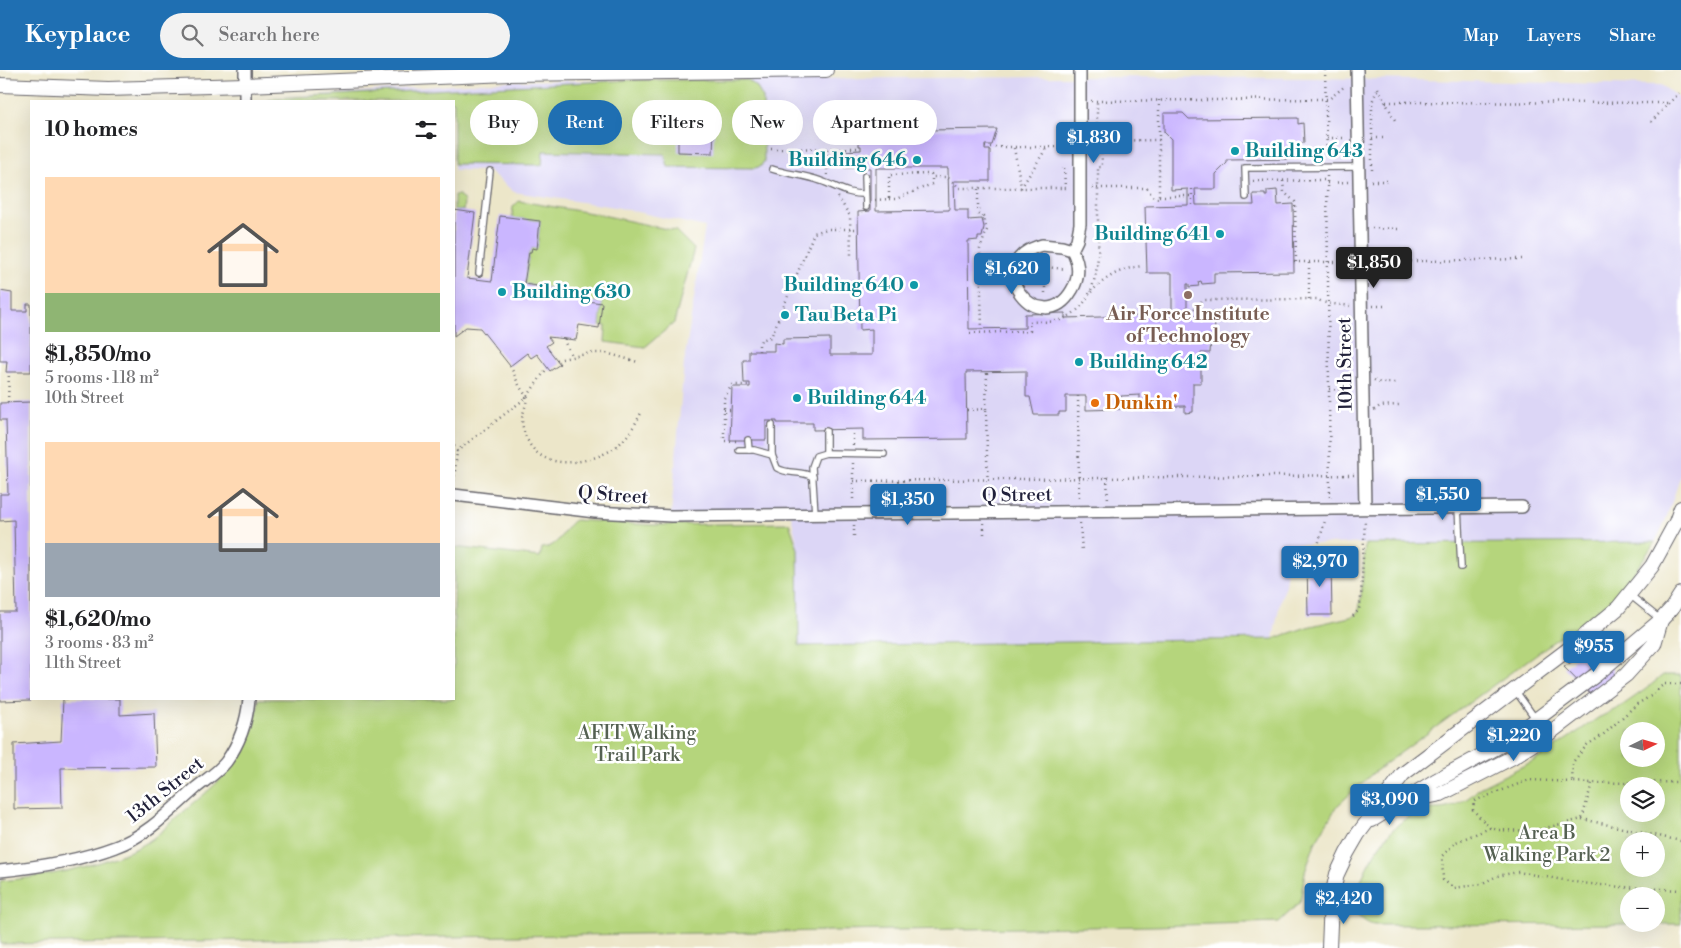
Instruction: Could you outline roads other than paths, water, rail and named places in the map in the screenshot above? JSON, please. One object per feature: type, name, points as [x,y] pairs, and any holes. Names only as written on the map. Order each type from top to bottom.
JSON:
[{"type":"street","points":[[245,70],[245,100]]},
{"type":"street","points":[[0,84],[108,88],[244,86],[509,72],[826,70]]},
{"type":"street","points":[[1072,250],[1052,245],[1042,245],[1033,247],[1019,258],[1014,271],[1016,288],[1024,300],[1031,305],[1045,308],[1059,304],[1070,294],[1074,287],[1070,271],[1078,264],[1072,250],[1077,240],[1080,224],[1080,70]]},
{"type":"street","name":"10th Street","points":[[1357,70],[1359,167],[1366,262],[1363,390],[1365,508]]},
{"type":"street","name":"Q Street","points":[[455,495],[560,508],[640,515],[1522,507]]},
{"type":"street","points":[[1330,948],[1330,909],[1333,889],[1347,853],[1364,824],[1403,774],[1603,622],[1630,595],[1652,566],[1676,522],[1681,508]]},
{"type":"street","points":[[1402,803],[1441,794],[1511,758],[1539,724],[1661,620],[1681,594]]},
{"type":"street","points":[[1364,824],[1402,803],[1434,774],[1496,739],[1539,724],[1626,674],[1654,644],[1661,620]]},
{"type":"street","name":"13th Street","points":[[0,871],[44,866],[117,847],[155,824],[225,764],[236,747],[245,722],[248,700]]},
{"type":"lane","points":[[1246,197],[1245,168],[1359,167]]},
{"type":"lane","points":[[772,169],[828,183],[857,194],[865,200],[865,176]]},
{"type":"lane","points":[[479,273],[490,171]]},
{"type":"lane","points":[[772,425],[772,455],[775,465],[780,470],[807,473],[813,477]]},
{"type":"lane","points":[[826,431],[826,453]]},
{"type":"lane","points":[[745,440],[748,450]]},
{"type":"lane","points":[[739,450],[772,455]]},
{"type":"lane","points":[[815,514],[814,460],[821,453],[884,454]]},
{"type":"lane","points":[[1458,507],[1461,567]]},
{"type":"lane","points":[[1630,595],[1661,620]]},
{"type":"lane","points":[[1514,690],[1539,724]]},
{"type":"place","name":"Building 643","points":[[1235,151]]},
{"type":"place","name":"Building 646","points":[[917,160]]},
{"type":"place","name":"Building 641","points":[[1220,234]]},
{"type":"place","name":"Building 640","points":[[914,285]]},
{"type":"place","name":"Building 630","points":[[502,292]]},
{"type":"place","name":"Air Force Institute of Technology","points":[[1188,295]]},
{"type":"place","name":"Tau Beta Pi","points":[[785,315]]},
{"type":"place","name":"Building 642","points":[[1079,362]]},
{"type":"place","name":"Building 644","points":[[797,398]]},
{"type":"place","name":"Dunkin'","points":[[1095,403]]},
{"type":"park label","name":"AFIT Walking Trail Park","points":[[637,744]]},
{"type":"park label","name":"Area B Walking Park 2","points":[[1547,844]]}]
